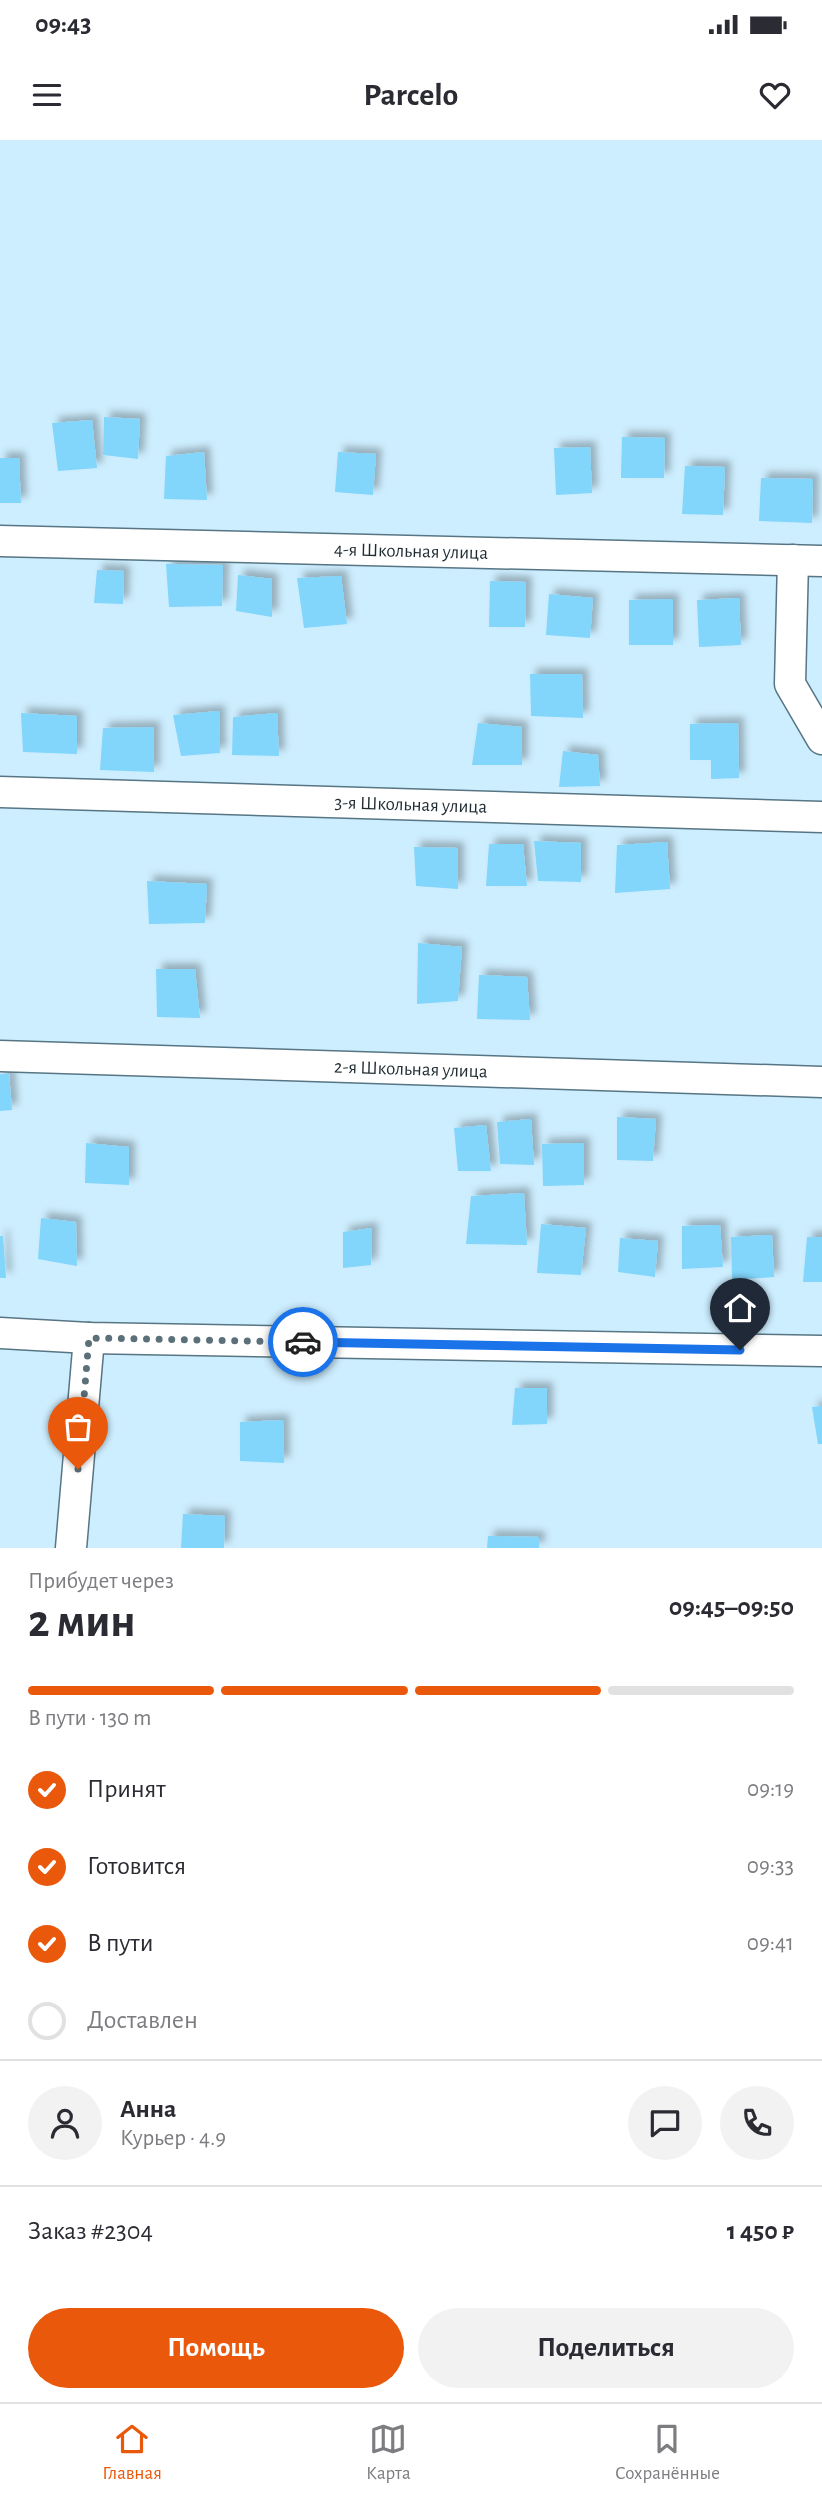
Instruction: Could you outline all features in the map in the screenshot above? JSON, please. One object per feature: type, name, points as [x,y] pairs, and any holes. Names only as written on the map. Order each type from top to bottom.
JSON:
[{"type":"street","name":"4-я Школьная улица","points":[[0,541],[808,561]]},
{"type":"street","points":[[808,561],[790,684],[822,739]]},
{"type":"street","name":"3-я Школьная улица","points":[[0,792],[822,817]]},
{"type":"street","name":"2-я Школьная улица","points":[[0,1056],[822,1082]]},
{"type":"street","points":[[0,1333],[89,1338],[822,1352]]},
{"type":"street","points":[[71,1548],[89,1338]]},
{"type":"building","points":[[104,417],[140,419],[138,459],[103,455]]},
{"type":"building","points":[[92,420],[97,468],[58,471],[52,423]]},
{"type":"building","points":[[622,437],[665,438],[664,478],[621,478]]},
{"type":"building","points":[[590,447],[592,493],[556,495],[554,448]]},
{"type":"building","points":[[204,452],[207,500],[164,499],[166,456]]},
{"type":"building","points":[[338,452],[376,454],[373,495],[335,492]]},
{"type":"building","points":[[0,458],[19,458],[21,503],[0,503]]},
{"type":"building","points":[[685,466],[725,467],[723,515],[682,514]]},
{"type":"building","points":[[761,478],[813,479],[812,523],[759,521]]},
{"type":"building","points":[[166,564],[223,565],[222,606],[169,607]]},
{"type":"building","points":[[97,570],[124,571],[123,604],[94,603]]},
{"type":"building","points":[[238,575],[272,579],[272,617],[236,611]]},
{"type":"building","points":[[341,576],[347,624],[304,628],[297,578]]},
{"type":"building","points":[[490,581],[526,582],[525,627],[489,627]]},
{"type":"building","points":[[549,594],[593,598],[590,638],[546,635]]},
{"type":"building","points":[[739,598],[741,645],[699,647],[697,600]]},
{"type":"building","points":[[673,599],[673,645],[629,645],[629,600]]},
{"type":"building","points":[[530,674],[582,674],[583,718],[531,716]]},
{"type":"building","points":[[219,711],[220,753],[181,756],[173,715]]},
{"type":"building","points":[[21,713],[77,716],[77,754],[23,752]]},
{"type":"building","points":[[277,713],[279,756],[232,755],[233,717]]},
{"type":"building","points":[[478,723],[522,727],[522,765],[472,765]]},
{"type":"building","points":[[738,723],[739,778],[711,779],[711,760],[690,760],[690,724]]},
{"type":"building","points":[[154,727],[154,772],[100,770],[103,728]]},
{"type":"building","points":[[563,751],[598,755],[600,786],[559,787]]},
{"type":"building","points":[[534,841],[581,843],[581,882],[538,881]]},
{"type":"building","points":[[667,842],[670,889],[615,893],[617,845]]},
{"type":"building","points":[[489,844],[523,844],[527,886],[486,886]]},
{"type":"building","points":[[414,847],[458,848],[458,889],[416,886]]},
{"type":"building","points":[[147,881],[207,884],[205,923],[149,924]]},
{"type":"building","points":[[418,943],[462,947],[458,1001],[417,1004]]},
{"type":"building","points":[[156,969],[195,969],[200,1018],[157,1017]]},
{"type":"building","points":[[479,975],[527,977],[530,1020],[477,1019]]},
{"type":"building","points":[[0,1074],[9,1074],[12,1110],[0,1111]]},
{"type":"building","points":[[617,1117],[656,1119],[653,1161],[617,1160]]},
{"type":"building","points":[[531,1119],[534,1165],[500,1164],[497,1122]]},
{"type":"building","points":[[486,1125],[491,1171],[458,1171],[454,1128]]},
{"type":"building","points":[[86,1143],[129,1147],[129,1185],[85,1183]]},
{"type":"building","points":[[584,1143],[584,1185],[543,1186],[542,1144]]},
{"type":"building","points":[[524,1193],[527,1245],[466,1244],[471,1196]]},
{"type":"building","points":[[41,1218],[76,1222],[77,1266],[38,1259]]},
{"type":"building","points":[[541,1224],[586,1228],[581,1275],[537,1273]]},
{"type":"building","points":[[720,1225],[723,1267],[682,1269],[682,1226]]},
{"type":"building","points":[[372,1228],[371,1265],[343,1268],[343,1232]]},
{"type":"building","points":[[772,1235],[774,1277],[732,1280],[731,1237]]},
{"type":"building","points":[[0,1236],[3,1236],[6,1278],[0,1278]]},
{"type":"building","points":[[807,1237],[822,1237],[822,1282],[803,1282]]},
{"type":"building","points":[[620,1238],[658,1241],[655,1277],[618,1272]]},
{"type":"building","points":[[515,1388],[547,1388],[547,1424],[512,1425]]},
{"type":"building","points":[[822,1406],[822,1444],[818,1444],[812,1407]]},
{"type":"building","points":[[283,1420],[284,1463],[240,1461],[240,1422]]},
{"type":"building","points":[[183,1514],[225,1516],[224,1548],[181,1548]]},
{"type":"building","points":[[488,1536],[539,1537],[539,1548],[487,1548]]},
{"type":"way so far","points":[[78,1469],[89,1338],[303,1342]]},
{"type":"route","points":[[303,1342],[740,1350]]}]
